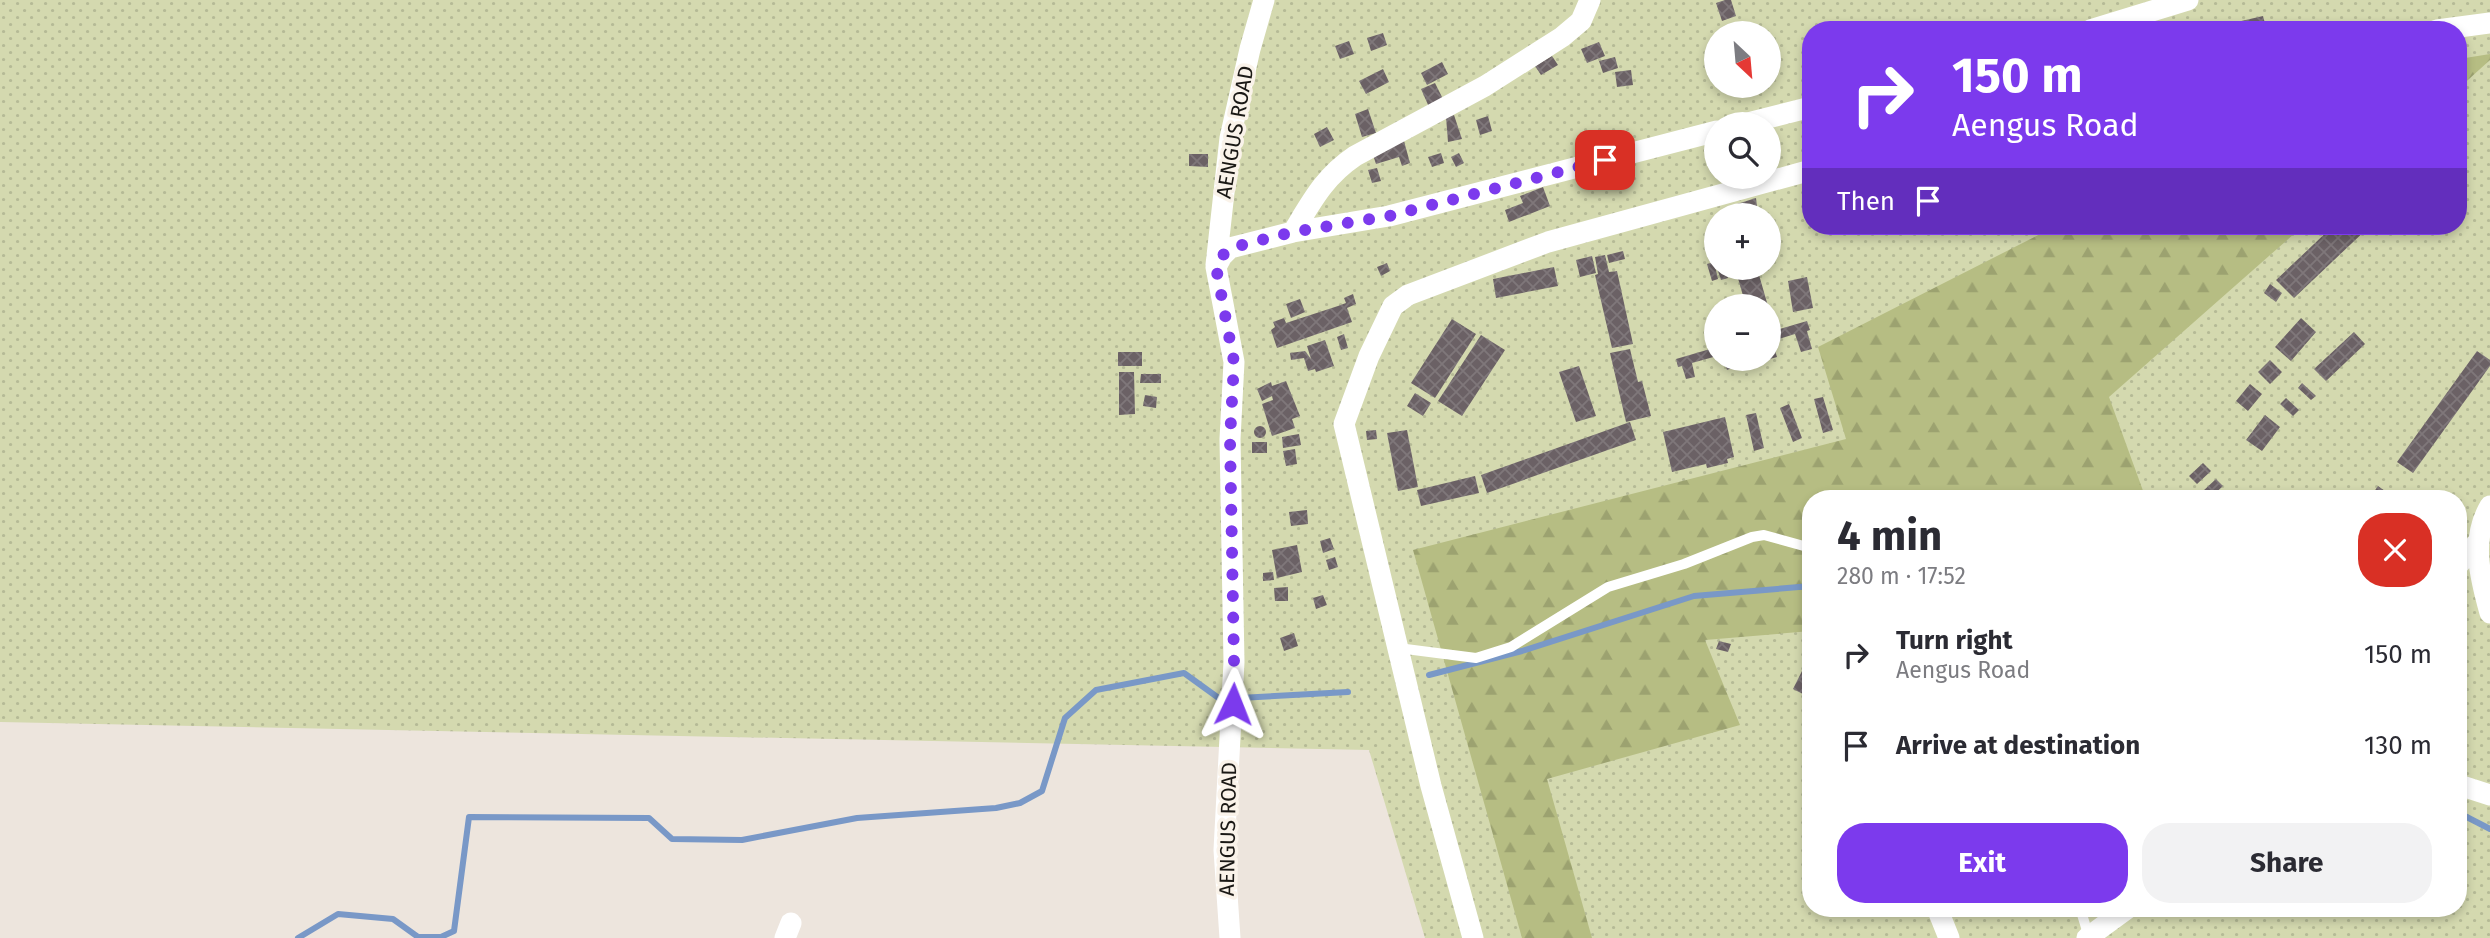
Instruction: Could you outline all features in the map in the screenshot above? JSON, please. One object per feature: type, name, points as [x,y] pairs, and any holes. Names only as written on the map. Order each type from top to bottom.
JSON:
[{"type":"street","name":"AENGUS ROAD","points":[[1230,938],[1224,850],[1233,721],[1230,439],[1234,362],[1216,267],[1230,138],[1264,0]]},
{"type":"street","points":[[1293,232],[1322,184],[1336,169],[1355,156],[1485,86],[1562,37],[1581,21],[1590,0]]},
{"type":"street","points":[[2119,21],[2188,0]]},
{"type":"street","points":[[2467,26],[2490,23]]},
{"type":"street","points":[[1781,115],[1802,109]]},
{"type":"street","points":[[1216,267],[1230,248],[1293,232],[1389,216],[1704,134]]},
{"type":"street","points":[[1473,938],[1431,786],[1345,424],[1369,356],[1394,306],[1408,295],[1548,242],[1802,172]]},
{"type":"street","points":[[2490,506],[2477,543],[2479,573],[2490,613]]},
{"type":"street","points":[[2467,555],[2477,543]]},
{"type":"street","points":[[2467,788],[2490,795]]},
{"type":"street","points":[[1941,917],[1949,938]]},
{"type":"street","points":[[2089,938],[2116,917]]},
{"type":"lane","points":[[1398,648],[1476,658],[1493,654],[1511,647],[1608,587],[1684,564],[1752,537],[1764,535],[1802,546]]},
{"type":"lane","points":[[2083,917],[2089,938]]},
{"type":"green space","points":[[0,0],[2490,0],[2490,938],[1425,938],[1369,750],[0,722]]},
{"type":"green space","points":[[2490,54],[2490,60],[2467,81],[2467,58]]},
{"type":"green space","points":[[2038,235],[2293,235],[2109,397],[2143,490],[1802,490],[1802,632],[1705,640],[1740,725],[1547,779],[1592,938],[1522,938],[1413,550],[1846,439],[1818,347]]},
{"type":"building","points":[[1731,0],[1736,16],[1722,21],[1716,3]]},
{"type":"building","points":[[2263,16],[2264,21],[2241,21]]},
{"type":"building","points":[[1383,33],[1387,45],[1371,51],[1367,38]]},
{"type":"building","points":[[1349,41],[1354,54],[1340,59],[1335,46]]},
{"type":"building","points":[[1599,42],[1605,56],[1587,63],[1581,49]]},
{"type":"building","points":[[1552,56],[1558,65],[1541,75],[1535,66]]},
{"type":"building","points":[[1615,57],[1618,68],[1603,73],[1599,61]]},
{"type":"building","points":[[1442,62],[1448,74],[1427,85],[1421,73]]},
{"type":"building","points":[[1383,69],[1389,82],[1366,94],[1359,81]]},
{"type":"building","points":[[1631,70],[1633,85],[1617,87],[1615,72]]},
{"type":"building","points":[[1435,83],[1444,101],[1429,107],[1421,89]]},
{"type":"building","points":[[1368,109],[1376,133],[1362,137],[1355,114]]},
{"type":"building","points":[[1454,115],[1462,139],[1448,142],[1446,117]]},
{"type":"building","points":[[1488,116],[1492,131],[1480,135],[1476,120]]},
{"type":"building","points":[[1327,127],[1334,140],[1320,147],[1314,134]]},
{"type":"building","points":[[1404,141],[1410,163],[1402,166],[1399,157],[1376,164],[1372,152]]},
{"type":"building","points":[[1441,153],[1444,163],[1432,167],[1428,157]]},
{"type":"building","points":[[1459,153],[1464,163],[1456,167],[1451,157]]},
{"type":"building","points":[[1189,154],[1208,154],[1208,167],[1189,166]]},
{"type":"building","points":[[1377,168],[1381,181],[1372,183],[1368,170]]},
{"type":"building","points":[[1543,187],[1550,206],[1509,222],[1505,210],[1523,203],[1520,196]]},
{"type":"building","points":[[1756,198],[1757,203],[1740,203]]},
{"type":"building","points":[[2324,235],[2360,235],[2294,298],[2276,280]]},
{"type":"building","points":[[1623,251],[1625,259],[1609,263],[1607,255]]},
{"type":"building","points":[[1605,255],[1609,272],[1617,271],[1633,344],[1612,348],[1595,275],[1598,274],[1595,257]]},
{"type":"building","points":[[1592,256],[1596,273],[1580,277],[1576,260]]},
{"type":"building","points":[[1387,263],[1390,271],[1381,276],[1377,267]]},
{"type":"building","points":[[1554,267],[1558,286],[1496,298],[1493,279]]},
{"type":"building","points":[[1807,277],[1813,308],[1793,312],[1788,281]]},
{"type":"building","points":[[1738,280],[1760,280],[1765,294],[1743,294]]},
{"type":"building","points":[[2270,284],[2282,293],[2276,302],[2264,293]]},
{"type":"building","points":[[1353,294],[1356,304],[1347,308],[1352,322],[1277,348],[1271,330],[1275,327],[1273,322],[1284,318],[1286,323],[1338,306],[1346,303],[1344,298]]},
{"type":"building","points":[[1300,299],[1305,312],[1291,318],[1286,304]]},
{"type":"building","points":[[2301,318],[2316,332],[2291,361],[2275,347]]},
{"type":"building","points":[[1452,319],[1476,334],[1435,398],[1411,383]]},
{"type":"building","points":[[1807,321],[1812,349],[1801,352],[1795,334],[1781,338],[1781,329]]},
{"type":"building","points":[[2354,332],[2365,344],[2326,381],[2314,369]]},
{"type":"building","points":[[1344,334],[1348,348],[1341,350],[1337,337]]},
{"type":"building","points":[[1481,335],[1505,350],[1462,416],[1438,401]]},
{"type":"building","points":[[1325,340],[1334,366],[1316,372],[1315,369],[1308,371],[1304,358],[1291,360],[1290,353],[1305,351],[1311,359],[1307,346]]},
{"type":"building","points":[[1630,349],[1638,382],[1642,381],[1651,416],[1626,422],[1610,353]]},
{"type":"building","points":[[1704,351],[1704,360],[1692,363],[1695,377],[1686,379],[1682,366],[1678,367],[1676,359]]},
{"type":"building","points":[[2477,351],[2490,360],[2490,366],[2413,473],[2397,462]]},
{"type":"building","points":[[1118,352],[1142,352],[1142,366],[1118,366]]},
{"type":"building","points":[[2270,360],[2282,372],[2270,384],[2258,372]]},
{"type":"building","points":[[1579,366],[1596,416],[1576,422],[1559,372]]},
{"type":"building","points":[[1119,372],[1134,372],[1135,414],[1119,415]]},
{"type":"building","points":[[1141,374],[1161,374],[1161,383],[1140,383]]},
{"type":"building","points":[[1286,381],[1300,416],[1292,419],[1295,428],[1272,436],[1262,404],[1273,400],[1272,396],[1262,401],[1257,389],[1271,382],[1272,386]]},
{"type":"building","points":[[2302,383],[2316,396],[2311,400],[2298,388]]},
{"type":"building","points":[[2250,384],[2262,394],[2248,411],[2236,401]]},
{"type":"building","points":[[1415,393],[1431,403],[1423,416],[1407,406]]},
{"type":"building","points":[[1145,395],[1157,397],[1156,408],[1143,406]]},
{"type":"building","points":[[1823,397],[1833,430],[1823,433],[1814,399]]},
{"type":"building","points":[[2286,398],[2299,410],[2293,416],[2280,404]]},
{"type":"building","points":[[1789,404],[1802,438],[1793,442],[1780,408]]},
{"type":"building","points":[[1756,413],[1764,448],[1754,451],[1746,415]]},
{"type":"building","points":[[2265,415],[2280,427],[2262,451],[2246,440]]},
{"type":"building","points":[[1725,417],[1734,457],[1727,459],[1728,463],[1707,468],[1706,464],[1672,472],[1663,432]]},
{"type":"building","points":[[1630,422],[1636,440],[1487,493],[1481,475]]},
{"type":"building","points":[[1260,426],[1266,432],[1260,438],[1254,432]]},
{"type":"building","points":[[1376,430],[1377,439],[1367,440],[1366,431]]},
{"type":"building","points":[[1407,430],[1418,487],[1398,491],[1387,433]]},
{"type":"building","points":[[1299,434],[1301,445],[1283,448],[1282,437]]},
{"type":"building","points":[[1252,442],[1267,442],[1267,453],[1252,453]]},
{"type":"building","points":[[1295,449],[1297,464],[1286,466],[1283,451]]},
{"type":"building","points":[[2203,463],[2211,471],[2197,484],[2189,476]]},
{"type":"building","points":[[1475,476],[1479,493],[1421,506],[1417,490]]},
{"type":"building","points":[[2216,479],[2223,486],[2219,490],[2204,490]]},
{"type":"building","points":[[1307,510],[1308,524],[1291,526],[1289,512]]},
{"type":"building","points":[[1330,538],[1334,549],[1323,553],[1320,541]]},
{"type":"building","points":[[1297,545],[1302,572],[1277,578],[1272,550]]},
{"type":"building","points":[[1335,557],[1338,567],[1329,570],[1326,560]]},
{"type":"building","points":[[1273,572],[1274,580],[1263,581],[1263,573]]},
{"type":"building","points":[[1288,587],[1288,601],[1275,601],[1274,588]]},
{"type":"building","points":[[1323,595],[1327,605],[1316,609],[1313,598]]},
{"type":"building","points":[[1294,633],[1298,646],[1284,651],[1280,638]]},
{"type":"building","points":[[1719,641],[1731,644],[1728,652],[1716,649]]},
{"type":"building","points":[[1802,671],[1802,694],[1793,689]]},
{"type":"waterway","points":[[1429,675],[1522,651],[1694,596],[1802,587]]},
{"type":"waterway","points":[[298,938],[338,914],[393,919],[418,937],[441,937],[454,931],[469,817],[649,818],[672,839],[742,840],[857,818],[996,808],[1020,803],[1042,791],[1065,718],[1096,690],[1184,673],[1220,699],[1348,692]]},
{"type":"waterway","points":[[2467,817],[2490,829]]},
{"type":"route","points":[[1233,704],[1230,439],[1234,362],[1216,267],[1222,256],[1230,248],[1293,232],[1389,216],[1605,160]]}]
